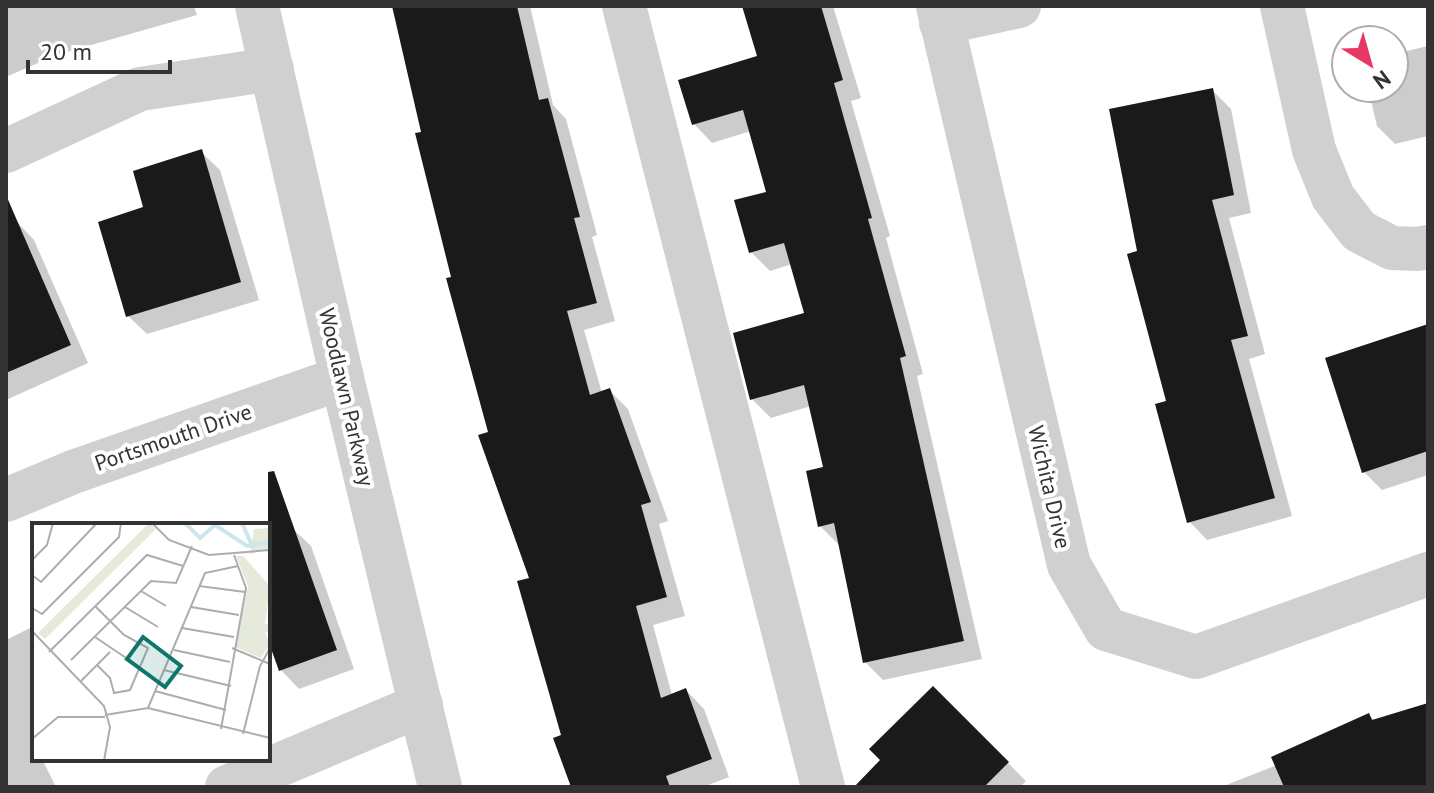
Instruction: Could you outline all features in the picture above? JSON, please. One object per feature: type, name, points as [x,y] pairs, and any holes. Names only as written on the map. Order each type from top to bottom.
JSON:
[{"type":"street","name":"Woodlawn Parkway","points":[[257,6],[440,787]]},
{"type":"street","points":[[624,6],[823,787]]},
{"type":"street","points":[[940,15],[1019,6]]},
{"type":"street","points":[[1282,6],[1314,150],[1333,197],[1359,231],[1370,237],[1392,248],[1428,247]]},
{"type":"street","name":"Wichita Drive","points":[[940,15],[1069,565],[1106,629],[1196,657],[1428,574]]},
{"type":"street","points":[[6,151],[140,89],[272,69]]},
{"type":"street","name":"Portsmouth Drive","points":[[6,500],[73,472],[342,378]]},
{"type":"street","points":[[227,787],[421,705]]},
{"type":"building","points":[[392,6],[517,6],[539,100],[548,98],[580,217],[574,218],[597,303],[567,311],[590,395],[610,388],[651,502],[641,505],[667,597],[636,606],[661,698],[686,688],[712,759],[666,776],[670,787],[571,787],[553,738],[561,735],[517,581],[529,578],[478,435],[488,432],[446,278],[451,277],[415,133],[421,132]]},
{"type":"building","points":[[742,6],[821,6],[843,80],[834,83],[906,356],[900,358],[964,641],[863,663],[834,523],[818,527],[806,471],[823,467],[804,385],[750,400],[733,333],[804,313],[784,243],[749,253],[734,200],[766,192],[743,110],[692,125],[678,80],[757,56]]},
{"type":"building","points":[[1213,88],[1234,195],[1212,200],[1248,336],[1231,340],[1275,498],[1187,523],[1155,404],[1166,401],[1127,254],[1137,251],[1109,109]]},
{"type":"building","points":[[202,149],[241,282],[126,317],[98,222],[143,207],[133,171]]},
{"type":"building","points":[[6,195],[71,345],[6,373]]},
{"type":"building","points":[[1428,324],[1428,451],[1362,473],[1325,358]]},
{"type":"building","points":[[274,471],[337,650],[279,671],[270,646],[268,472]]},
{"type":"building","points":[[933,686],[1009,762],[984,787],[854,787],[880,760],[869,749]]},
{"type":"building","points":[[1428,703],[1428,787],[1284,787],[1271,757],[1369,713],[1372,720]]}]
